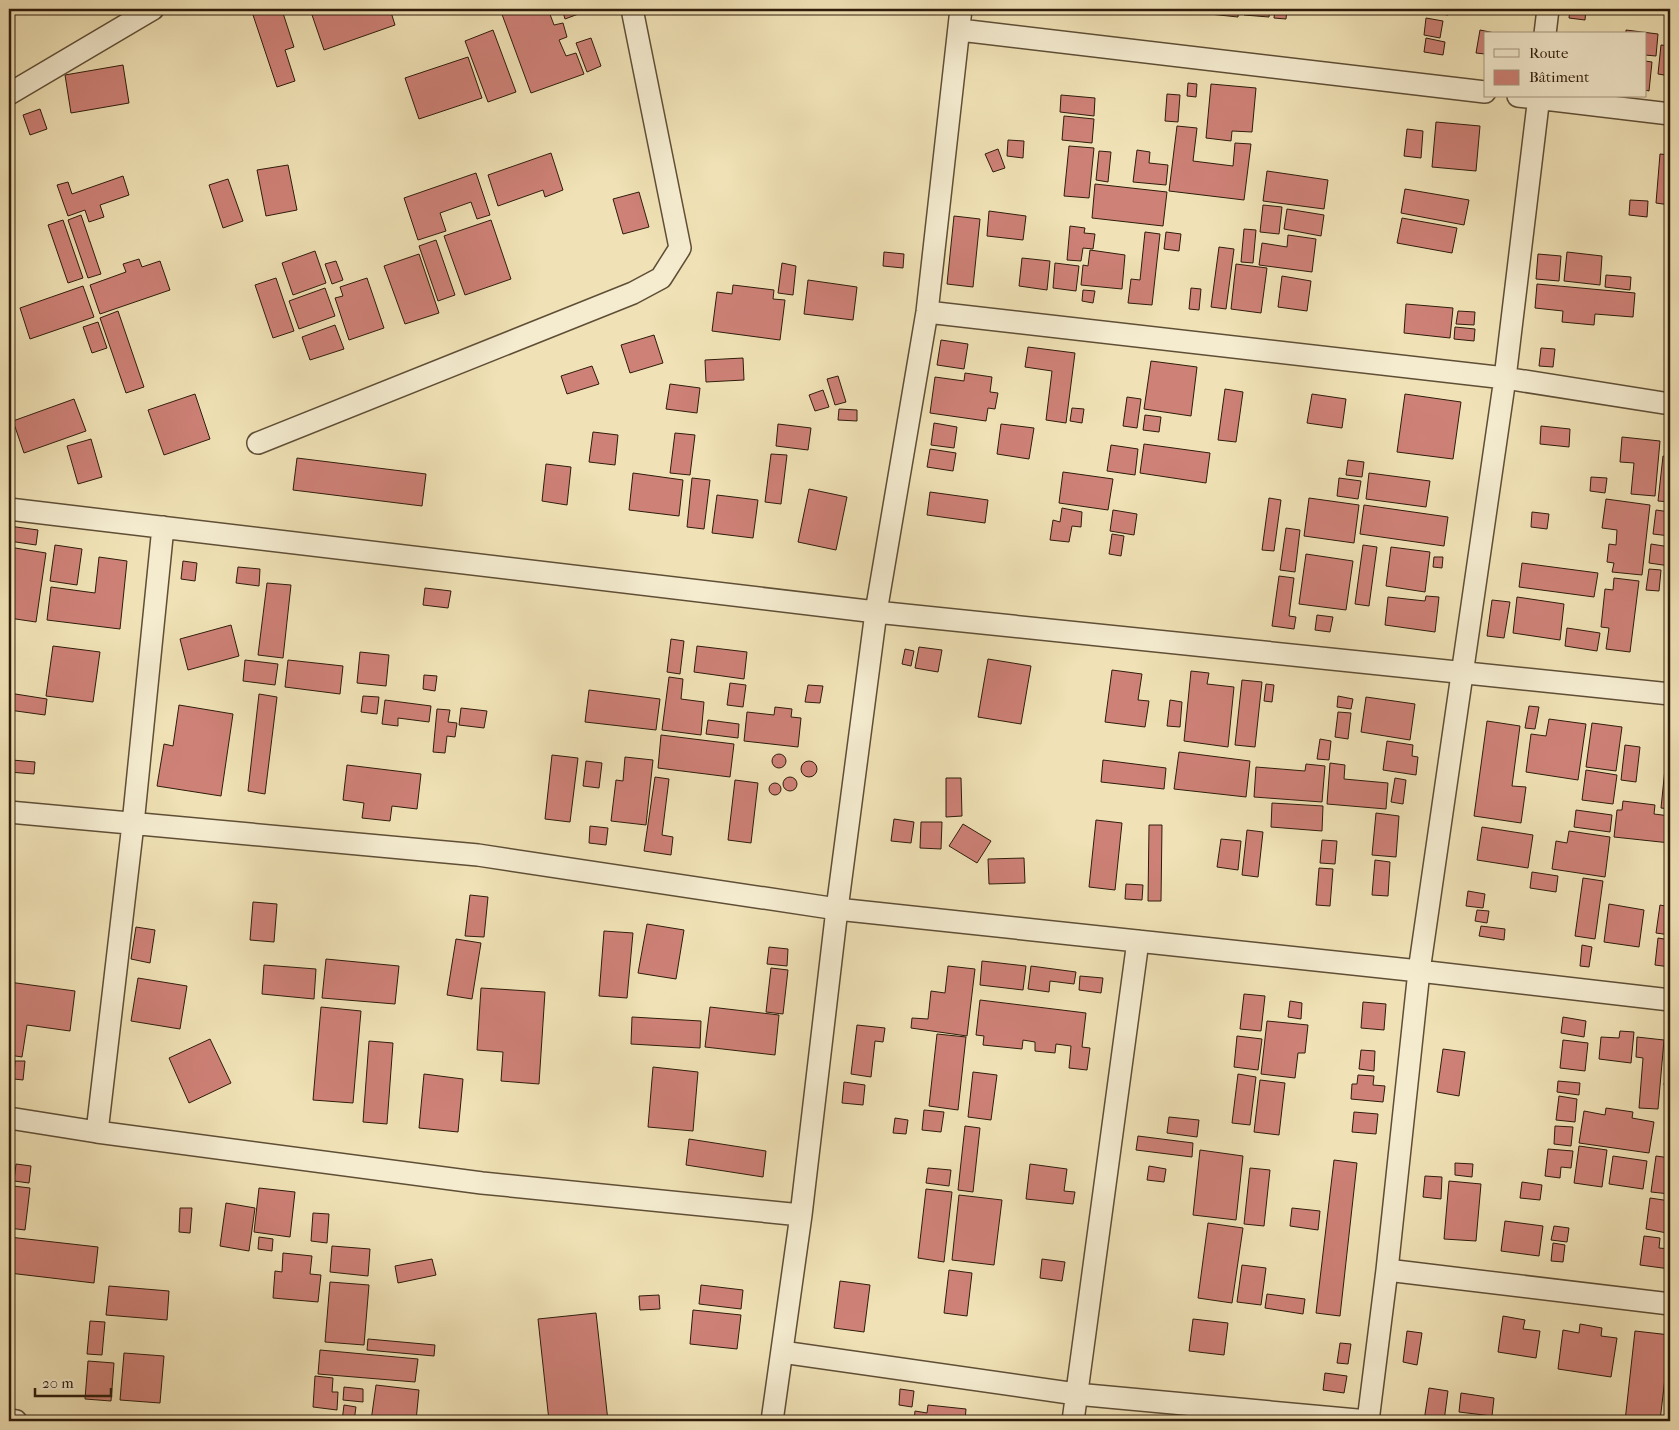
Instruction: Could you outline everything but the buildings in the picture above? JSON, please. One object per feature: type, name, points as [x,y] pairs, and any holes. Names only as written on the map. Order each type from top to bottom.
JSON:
[{"type":"street","points":[[9,94],[153,9]]},
{"type":"street","points":[[258,443],[633,293],[661,278],[680,248],[632,9]]},
{"type":"street","points":[[1545,32],[1548,9]]},
{"type":"street","points":[[772,1421],[801,1215],[837,909],[876,612],[927,312],[960,19],[1484,92]]},
{"type":"street","points":[[782,1352],[1076,1394],[1368,1421],[1387,1270],[1418,971],[1505,378],[1532,98]]},
{"type":"street","points":[[1540,98],[1670,114]]},
{"type":"street","points":[[927,312],[1505,378],[1670,404]]},
{"type":"street","points":[[9,509],[876,612],[1670,694]]},
{"type":"street","points":[[97,1132],[133,824],[163,527]]},
{"type":"street","points":[[9,812],[478,856],[837,909],[1670,1000]]},
{"type":"street","points":[[1073,1421],[1138,941]]},
{"type":"street","points":[[9,1118],[97,1132],[482,1183],[801,1215]]},
{"type":"street","points":[[1387,1270],[1670,1304]]},
{"type":"street","points":[[9,1420],[16,1421]]}]
